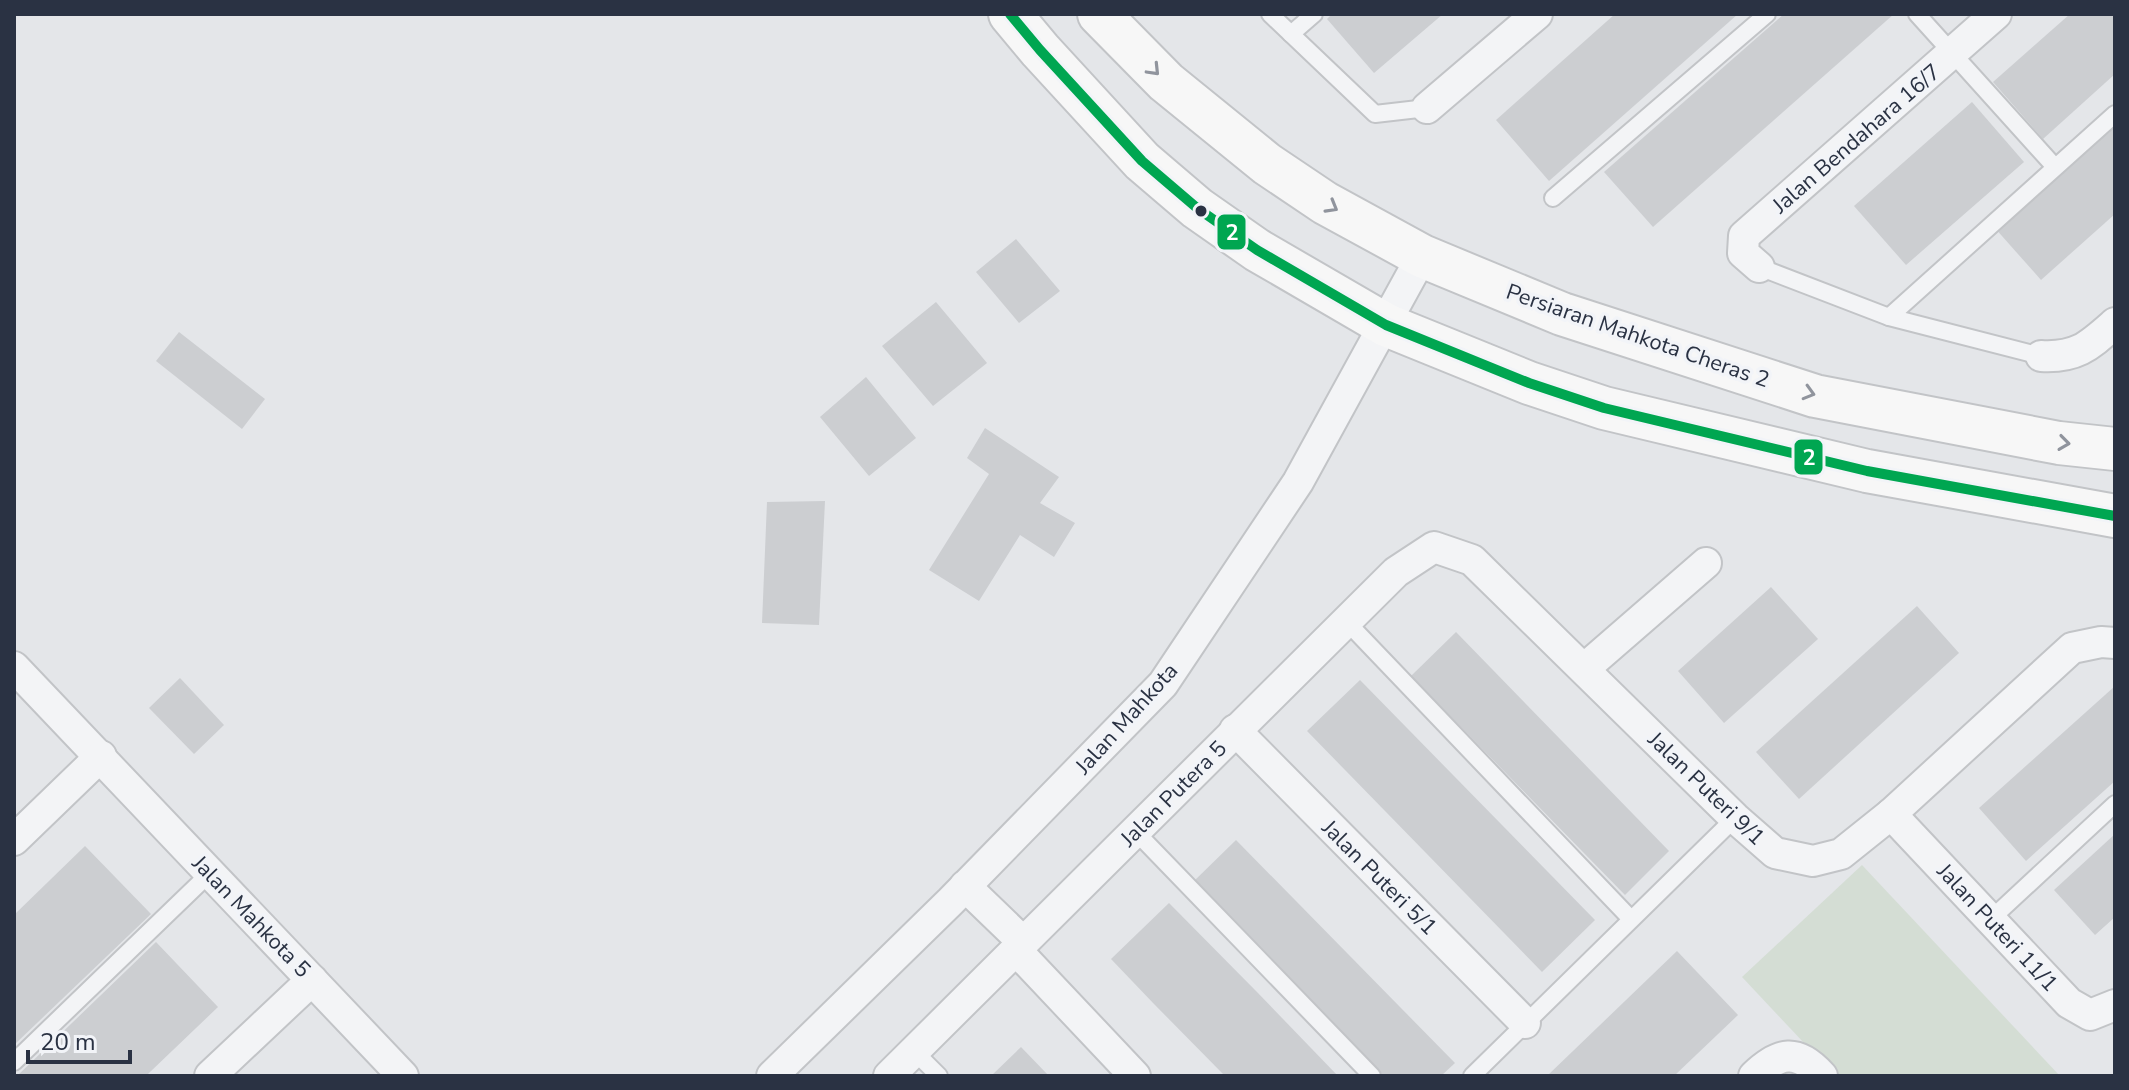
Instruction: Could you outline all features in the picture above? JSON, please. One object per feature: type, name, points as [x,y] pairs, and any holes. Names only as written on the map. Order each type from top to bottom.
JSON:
[{"type":"street","points":[[1010,14],[1142,161],[1197,208],[1257,250],[1386,325],[1529,383],[1604,408],[1867,471],[2115,516]]},
{"type":"street","name":"Persiaran Mahkota Cheras 2","points":[[1099,14],[1166,82],[1267,164],[1325,203],[1422,256],[1562,314],[1815,396],[2059,443],[2115,449]]},
{"type":"street","points":[[1427,108],[1537,14]]},
{"type":"street","name":"Jalan Bendahara 16/7","points":[[1759,267],[1743,253],[1744,236],[1996,14]]},
{"type":"street","name":"Jalan Mahkota","points":[[772,1076],[958,894],[1163,684],[1298,482],[1422,256]]},
{"type":"street","points":[[2041,356],[2064,358],[2089,346],[2115,323]]},
{"type":"street","name":"Jalan Putera 5","points":[[889,1076],[1396,572],[1434,547],[1472,560]]},
{"type":"street","name":"Jalan Puteri 9/1","points":[[1472,560],[1735,818],[1775,853],[1813,861],[1841,854],[1891,814],[2072,648],[2101,642],[2115,643]]},
{"type":"street","points":[[1585,668],[1706,563]]},
{"type":"street","points":[[14,667],[101,756],[14,840]]},
{"type":"street","name":"Jalan Puteri 5/1","points":[[1235,730],[1525,1023]]},
{"type":"street","name":"Jalan Mahkota 5","points":[[101,756],[403,1076]]},
{"type":"street","name":"Jalan Puteri 11/1","points":[[1891,814],[2069,1003],[2090,1015],[2115,1005]]},
{"type":"street","points":[[958,894],[1016,950],[1135,1076]]},
{"type":"street","points":[[210,1076],[312,980]]},
{"type":"street","points":[[1754,1076],[1772,1059],[1790,1055],[1812,1065],[1822,1076]]},
{"type":"lane","points":[[1270,14],[1375,114],[1427,108]]},
{"type":"lane","points":[[1291,34],[1314,14]]},
{"type":"lane","points":[[1553,198],[1767,14]]},
{"type":"lane","points":[[1917,14],[2055,167]]},
{"type":"lane","points":[[1889,317],[2115,114]]},
{"type":"lane","points":[[1759,267],[1889,317],[2041,356]]},
{"type":"lane","points":[[1346,621],[1630,918]]},
{"type":"lane","points":[[1990,920],[2115,804]]},
{"type":"lane","points":[[1472,1076],[1735,818]]},
{"type":"lane","points":[[1135,831],[1372,1076]]},
{"type":"lane","points":[[14,1062],[210,873]]},
{"type":"lane","points":[[914,1051],[939,1076]]},
{"type":"shaded area","points":[[1862,865],[2060,1076],[1835,1076],[1742,977]]},
{"type":"building","points":[[1332,14],[1443,14],[1374,73],[1327,19]]},
{"type":"building","points":[[1615,14],[1738,14],[1549,181],[1496,120]]},
{"type":"building","points":[[1784,14],[1894,14],[1653,227],[1604,172]]},
{"type":"building","points":[[2070,14],[2115,14],[2115,74],[2043,139],[1993,82]]},
{"type":"building","points":[[1972,102],[2024,162],[1906,265],[1854,206]]},
{"type":"building","points":[[2115,122],[2115,214],[2041,280],[1994,227]]},
{"type":"building","points":[[1016,239],[1060,291],[1019,323],[976,272]]},
{"type":"building","points":[[936,302],[987,363],[933,406],[882,346]]},
{"type":"building","points":[[179,332],[265,399],[242,429],[156,361]]},
{"type":"building","points":[[866,377],[916,438],[869,476],[820,417]]},
{"type":"building","points":[[985,428],[1059,477],[1040,503],[1075,523],[1054,557],[1020,535],[979,601],[929,570],[989,474],[967,458]]},
{"type":"building","points":[[825,501],[819,625],[762,623],[767,502]]},
{"type":"building","points":[[1771,587],[1818,639],[1724,723],[1678,671]]},
{"type":"building","points":[[1917,606],[1959,653],[1799,799],[1756,752]]},
{"type":"building","points":[[1456,632],[1669,851],[1625,895],[1411,676]]},
{"type":"building","points":[[180,678],[224,725],[194,754],[149,708]]},
{"type":"building","points":[[1360,680],[1595,920],[1542,972],[1307,731]]},
{"type":"building","points":[[2115,686],[2115,781],[2026,861],[1979,808]]},
{"type":"building","points":[[2115,834],[2115,917],[2095,935],[2054,890]]},
{"type":"building","points":[[1236,840],[1455,1063],[1441,1076],[1381,1076],[1192,883]]},
{"type":"building","points":[[85,846],[151,914],[14,1045],[14,915]]},
{"type":"building","points":[[1169,903],[1338,1076],[1225,1076],[1154,1004],[1111,959]]},
{"type":"building","points":[[156,942],[218,1007],[146,1076],[17,1076]]},
{"type":"building","points":[[1677,951],[1738,1015],[1674,1076],[1547,1076]]},
{"type":"building","points":[[1021,1047],[1049,1076],[991,1076]]},
{"type":"transit line","name":"2","points":[[1010,14],[1142,161],[1197,208],[1257,250],[1386,325],[1529,383],[1604,408],[1867,471],[2115,516]]}]
